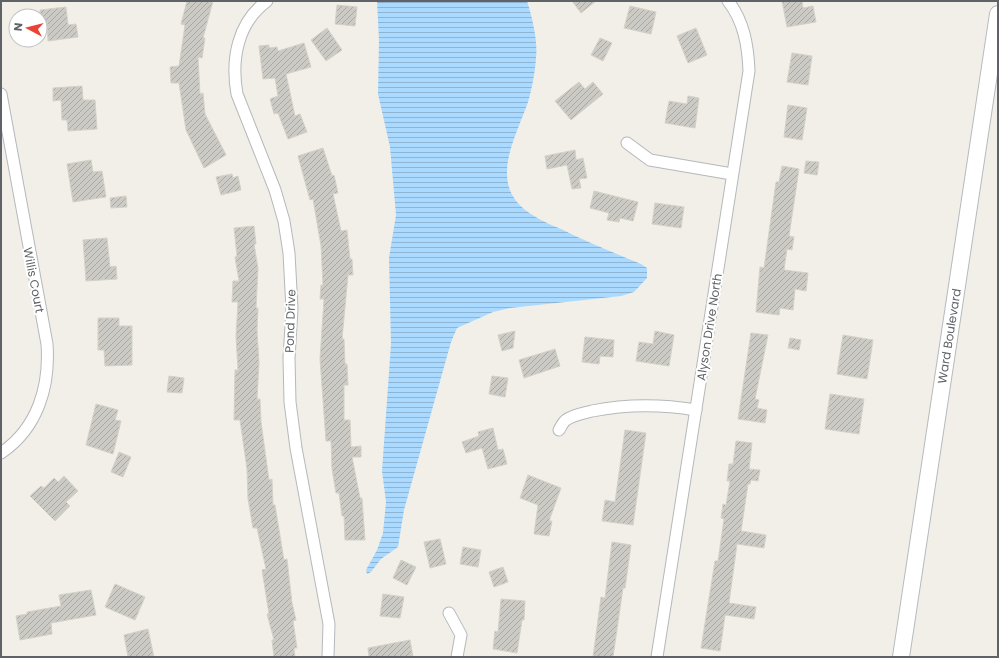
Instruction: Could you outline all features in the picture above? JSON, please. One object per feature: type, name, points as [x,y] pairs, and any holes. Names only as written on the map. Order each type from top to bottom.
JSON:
[{"type":"main road","name":"Ward Boulevard","points":[[901,657],[998,14]]},
{"type":"street","name":"Pond Drive","points":[[267,1],[252,16],[242,32],[237,47],[234,78],[237,94],[275,190],[284,221],[290,253],[292,309],[289,358],[290,402],[296,448],[329,624],[328,657]]},
{"type":"street","name":"Alyson Drive North","points":[[657,657],[749,71],[745,36],[728,1]]},
{"type":"street","name":"Willis Court","points":[[1,94],[47,344],[48,365],[46,385],[31,422],[20,437],[1,453]]},
{"type":"street","points":[[627,144],[650,160],[732,174]]},
{"type":"street","points":[[559,430],[567,419],[582,413],[610,408],[638,405],[668,406],[696,410]]},
{"type":"street","points":[[448,613],[461,635],[457,657]]},
{"type":"water","points":[[377,1],[527,1],[533,21],[536,58],[528,102],[509,157],[507,171],[508,185],[514,197],[524,209],[532,215],[591,243],[641,264],[647,268],[647,278],[634,292],[621,296],[510,308],[493,312],[457,328],[451,342],[404,510],[398,547],[381,559],[371,572],[367,574],[366,570],[377,550],[383,533],[386,502],[382,471],[391,344],[389,258],[396,215],[390,147],[378,94],[379,40]]},
{"type":"building","points":[[187,1],[213,1],[203,38],[205,38],[202,58],[198,57],[200,94],[203,93],[205,114],[226,155],[204,168],[186,130],[179,83],[171,83],[170,67],[179,66],[185,25],[181,24]]},
{"type":"building","points":[[572,1],[596,1],[581,13]]},
{"type":"building","points":[[782,1],[802,1],[803,8],[813,6],[816,22],[787,27]]},
{"type":"building","points":[[337,5],[357,7],[355,26],[335,24]]},
{"type":"building","points":[[630,6],[656,12],[651,34],[624,28]]},
{"type":"building","points":[[66,7],[68,25],[76,24],[78,37],[48,41],[48,9]]},
{"type":"building","points":[[327,28],[342,50],[326,61],[311,40]]},
{"type":"building","points":[[696,28],[707,55],[688,63],[677,36]]},
{"type":"building","points":[[600,38],[612,43],[603,61],[591,55]]},
{"type":"building","points":[[304,43],[311,67],[286,74],[295,116],[300,114],[307,132],[288,139],[278,113],[274,114],[270,99],[278,96],[275,78],[263,79],[259,46],[269,45],[269,48],[277,47],[278,51]]},
{"type":"building","points":[[792,53],[812,56],[808,85],[787,82]]},
{"type":"building","points":[[579,82],[585,89],[593,82],[603,94],[571,120],[555,101]]},
{"type":"building","points":[[82,86],[83,100],[95,100],[97,129],[68,131],[67,120],[62,120],[61,100],[53,101],[53,88]]},
{"type":"building","points":[[688,96],[699,98],[695,128],[665,123],[669,101],[687,104]]},
{"type":"building","points":[[788,105],[807,108],[802,140],[784,137]]},
{"type":"building","points":[[323,148],[332,176],[334,175],[338,193],[333,194],[341,231],[347,230],[350,259],[352,259],[353,275],[348,275],[342,339],[344,339],[348,385],[344,385],[344,420],[350,420],[351,447],[361,446],[361,457],[352,457],[360,498],[362,498],[365,540],[345,540],[344,516],[342,516],[339,493],[336,493],[332,469],[331,441],[326,441],[320,359],[324,299],[320,299],[321,285],[323,285],[321,246],[313,199],[310,200],[298,156]]},
{"type":"building","points":[[575,150],[576,160],[583,158],[587,178],[579,179],[581,188],[572,189],[567,165],[547,169],[545,156]]},
{"type":"building","points":[[91,160],[93,172],[102,171],[106,197],[73,202],[67,164]]},
{"type":"building","points":[[806,161],[819,162],[817,175],[804,173]]},
{"type":"building","points":[[782,166],[799,169],[789,236],[794,237],[792,250],[787,249],[784,270],[808,273],[806,291],[795,289],[793,310],[780,308],[779,315],[756,312],[760,267],[764,268],[776,182],[779,182]]},
{"type":"building","points":[[232,174],[233,178],[238,176],[241,190],[221,195],[216,177]]},
{"type":"building","points":[[594,191],[638,202],[633,221],[620,218],[619,222],[607,220],[609,213],[590,208]]},
{"type":"building","points":[[126,196],[127,207],[111,208],[110,198]]},
{"type":"building","points":[[655,203],[684,207],[681,228],[652,224]]},
{"type":"building","points":[[254,226],[256,244],[254,244],[258,268],[256,308],[258,308],[257,330],[259,363],[257,399],[260,399],[261,422],[269,480],[272,479],[273,505],[275,505],[284,560],[287,559],[292,603],[296,620],[293,621],[297,648],[294,648],[295,657],[274,657],[272,640],[274,640],[267,614],[269,614],[262,570],[266,569],[257,528],[253,528],[248,499],[247,469],[240,420],[234,420],[235,370],[238,370],[236,336],[238,302],[232,302],[233,281],[239,281],[235,257],[237,256],[234,228]]},
{"type":"building","points":[[107,238],[110,267],[116,266],[117,279],[86,281],[83,240]]},
{"type":"building","points":[[98,318],[119,318],[119,326],[132,326],[132,365],[105,366],[104,350],[98,350]]},
{"type":"building","points":[[515,331],[513,348],[502,351],[498,335]]},
{"type":"building","points":[[655,331],[674,335],[669,366],[636,361],[639,342],[653,344]]},
{"type":"building","points":[[751,333],[768,335],[755,399],[759,400],[757,408],[767,410],[765,423],[738,419]]},
{"type":"building","points":[[843,335],[873,340],[867,379],[837,374]]},
{"type":"building","points":[[585,337],[614,340],[613,357],[600,356],[599,364],[582,362]]},
{"type":"building","points":[[790,338],[801,340],[799,350],[788,348]]},
{"type":"building","points":[[555,349],[560,366],[524,378],[519,360]]},
{"type":"building","points":[[169,376],[184,378],[182,393],[167,392]]},
{"type":"building","points":[[492,376],[508,378],[505,397],[489,394]]},
{"type":"building","points":[[830,394],[864,399],[859,434],[825,429]]},
{"type":"building","points":[[96,404],[118,410],[115,420],[121,421],[113,454],[86,445]]},
{"type":"building","points":[[493,428],[498,450],[503,449],[507,464],[488,469],[482,448],[466,453],[462,442],[479,436],[478,432]]},
{"type":"building","points":[[625,430],[646,433],[633,525],[602,521],[605,500],[615,502]]},
{"type":"building","points":[[736,441],[752,443],[749,469],[760,470],[758,481],[751,480],[750,484],[748,484],[741,531],[766,535],[764,548],[737,544],[729,603],[756,607],[754,619],[725,615],[720,651],[701,648],[715,561],[718,561],[724,519],[721,518],[723,504],[726,505],[730,481],[727,481],[729,464],[733,464]]},
{"type":"building","points":[[119,452],[131,457],[123,477],[111,472]]},
{"type":"building","points":[[528,475],[561,488],[549,521],[552,521],[549,536],[534,534],[538,505],[520,498]]},
{"type":"building","points":[[64,476],[78,491],[66,502],[70,506],[55,521],[30,496],[41,486],[44,488],[54,478],[58,482]]},
{"type":"building","points":[[440,539],[446,564],[430,568],[424,542]]},
{"type":"building","points":[[612,542],[631,545],[625,588],[623,588],[613,657],[593,657],[601,597],[605,598]]},
{"type":"building","points":[[463,547],[481,550],[478,567],[460,564]]},
{"type":"building","points":[[401,560],[416,567],[407,585],[393,578]]},
{"type":"building","points":[[503,567],[508,582],[494,587],[489,572]]},
{"type":"building","points":[[115,584],[145,597],[135,620],[105,607]]},
{"type":"building","points":[[91,590],[96,615],[51,623],[52,634],[20,640],[16,616],[27,614],[27,612],[61,606],[59,595]]},
{"type":"building","points":[[383,594],[404,597],[400,618],[380,616]]},
{"type":"building","points":[[501,599],[525,601],[524,620],[522,620],[517,653],[493,649],[495,631],[498,632]]},
{"type":"building","points":[[148,629],[154,657],[128,657],[124,635]]},
{"type":"building","points":[[410,640],[413,657],[369,657],[368,648]]}]
